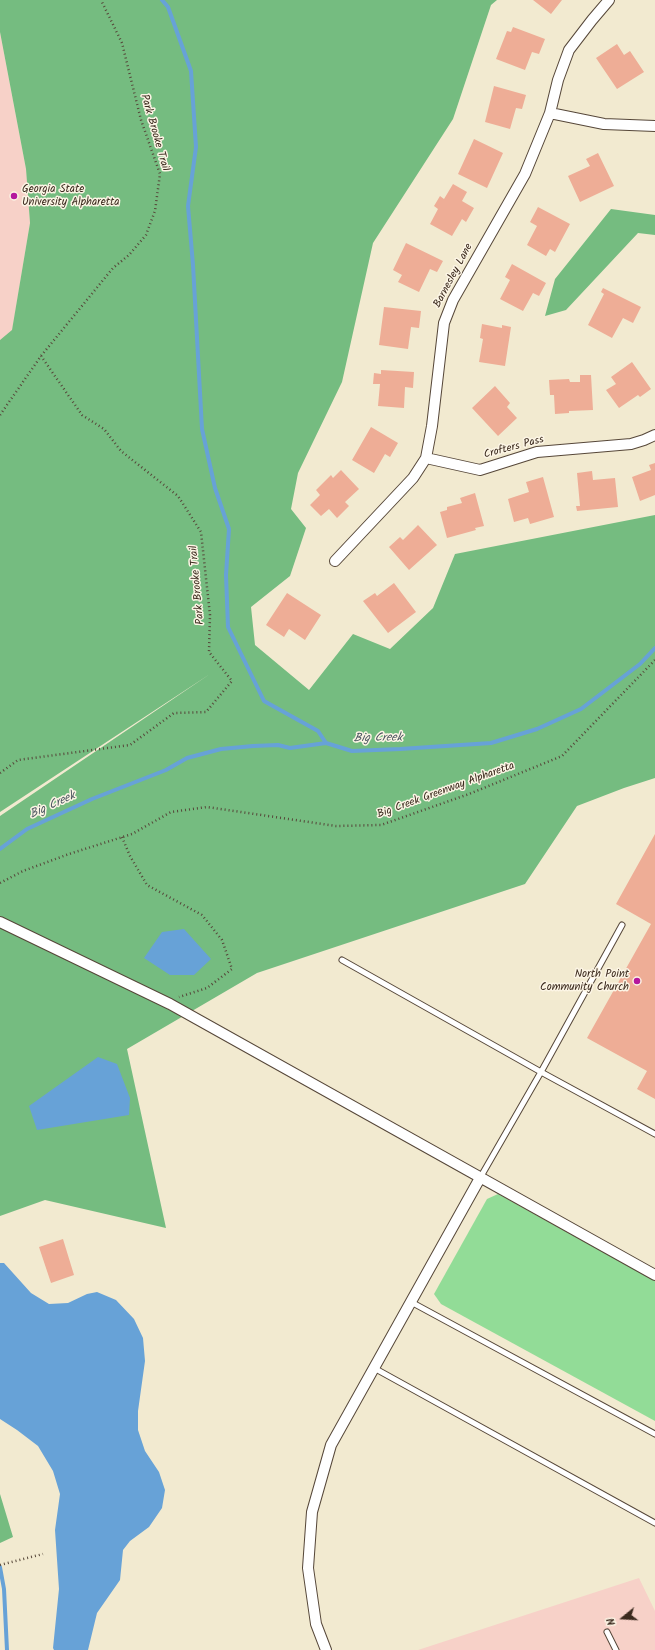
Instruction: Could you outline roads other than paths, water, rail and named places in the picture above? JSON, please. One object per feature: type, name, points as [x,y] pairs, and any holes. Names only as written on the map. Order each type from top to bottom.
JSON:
[{"type":"street","name":"Barnesley Lane","points":[[335,561],[413,478],[426,458],[432,426],[444,323],[453,300],[525,174],[550,113],[558,80],[569,50],[609,0]]},
{"type":"street","points":[[550,113],[604,124],[655,126]]},
{"type":"street","name":"Crofters Pass","points":[[426,458],[480,470],[537,452],[631,444],[644,440],[655,434]]},
{"type":"street","points":[[0,922],[170,1004],[655,1275]]},
{"type":"street","points":[[326,1650],[316,1624],[308,1568],[312,1512],[331,1445],[480,1178]]},
{"type":"lane","points":[[480,1178],[541,1072],[622,925]]},
{"type":"lane","points":[[342,960],[541,1072],[655,1134]]},
{"type":"lane","points":[[410,1302],[655,1434]]},
{"type":"lane","points":[[374,1368],[655,1523]]},
{"type":"lane","points":[[607,1632],[616,1650]]},
{"type":"water","points":[[184,929],[211,959],[194,975],[170,975],[144,958],[162,932]]},
{"type":"water","points":[[98,1057],[117,1064],[130,1098],[129,1115],[37,1130],[29,1106]]},
{"type":"water","points":[[0,1263],[4,1263],[31,1293],[49,1304],[68,1303],[87,1294],[97,1292],[116,1300],[134,1319],[143,1338],[145,1361],[138,1411],[138,1430],[145,1451],[159,1472],[165,1490],[162,1508],[149,1527],[130,1541],[123,1550],[120,1580],[97,1613],[88,1650],[54,1650],[53,1648],[59,1589],[55,1530],[60,1494],[53,1471],[38,1446],[0,1419]]},
{"type":"waterway","points":[[162,0],[168,7],[191,71],[196,147],[188,206],[193,265],[202,429],[215,488],[229,529],[226,575],[228,627],[264,701],[318,731],[326,743]]},
{"type":"waterway","name":"Big Creek","points":[[0,849],[27,829],[92,799],[166,770],[187,758],[221,749],[278,745],[290,748],[326,743],[352,751],[400,749],[491,743],[537,729],[581,709],[640,664],[655,648]]},
{"type":"waterway","points":[[0,1567],[4,1589],[7,1650]]},
{"type":"place","name":"Georgia State University Alpharetta","points":[[14,196]]},
{"type":"place","name":"North Point Community Church","points":[[637,981]]}]
